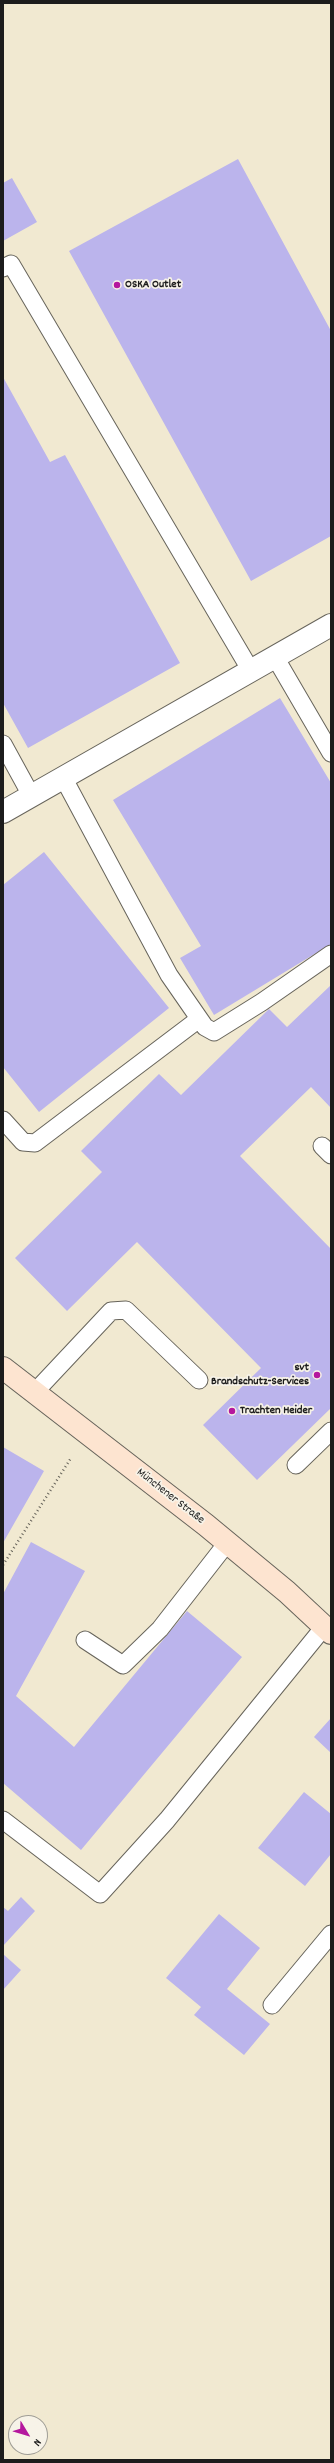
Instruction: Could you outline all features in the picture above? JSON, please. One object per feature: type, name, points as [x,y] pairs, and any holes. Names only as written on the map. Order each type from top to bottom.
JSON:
[{"type":"main road","name":"Münchener Straße","points":[[3,1368],[227,1543],[286,1592],[328,1630]]},
{"type":"street","points":[[3,812],[64,779],[331,625]]},
{"type":"lane","points":[[3,268],[10,264],[250,671]]},
{"type":"lane","points":[[275,657],[331,753]]},
{"type":"lane","points":[[3,744],[32,797]]},
{"type":"lane","points":[[64,779],[170,975],[205,1027],[214,1032],[262,1002],[331,954]]},
{"type":"lane","points":[[3,1120],[24,1142],[35,1143],[199,1019]]},
{"type":"lane","points":[[34,1393],[111,1311],[126,1310],[199,1380]]},
{"type":"lane","points":[[296,1465],[331,1431]]},
{"type":"lane","points":[[85,1640],[123,1665],[160,1629],[227,1543]]},
{"type":"lane","points":[[3,1820],[100,1894],[167,1820],[328,1630]]},
{"type":"lane","points":[[272,2004],[331,1934]]},
{"type":"path","points":[[3,1565],[87,1433]]},
{"type":"building","points":[[238,159],[331,331],[331,536],[251,581],[69,251]]},
{"type":"building","points":[[12,178],[37,222],[3,241],[3,183]]},
{"type":"building","points":[[3,377],[50,462],[65,455],[180,663],[28,748],[3,703]]},
{"type":"building","points":[[280,698],[331,783],[331,944],[214,1015],[180,958],[201,946],[113,800]]},
{"type":"building","points":[[44,852],[169,1008],[39,1112],[3,1067],[3,885]]},
{"type":"building","points":[[331,985],[331,1108],[311,1087],[240,1156],[331,1249],[331,1408],[257,1480],[203,1425],[261,1368],[137,1242],[67,1311],[15,1258],[102,1172],[81,1151],[159,1074],[181,1095],[269,1009],[287,1027]]},
{"type":"building","points":[[3,1447],[44,1471],[3,1543]]},
{"type":"building","points":[[31,1542],[85,1571],[16,1696],[74,1747],[187,1611],[242,1657],[81,1850],[3,1783],[3,1594]]},
{"type":"building","points":[[331,1718],[331,1753],[314,1737]]},
{"type":"building","points":[[304,1792],[331,1814],[331,1854],[305,1886],[258,1848]]},
{"type":"building","points":[[21,1897],[35,1911],[3,1946],[3,1907],[8,1911]]},
{"type":"building","points":[[219,1914],[260,1948],[227,1989],[270,2024],[244,2055],[194,2015],[201,2007],[166,1978]]},
{"type":"building","points":[[3,1954],[21,1970],[3,1990]]},
{"type":"place","name":"OSKA Outlet","points":[[117,285]]},
{"type":"place","name":"svt Brandschutz-Services","points":[[317,1375]]},
{"type":"place","name":"Trachten Heider","points":[[232,1411]]}]
